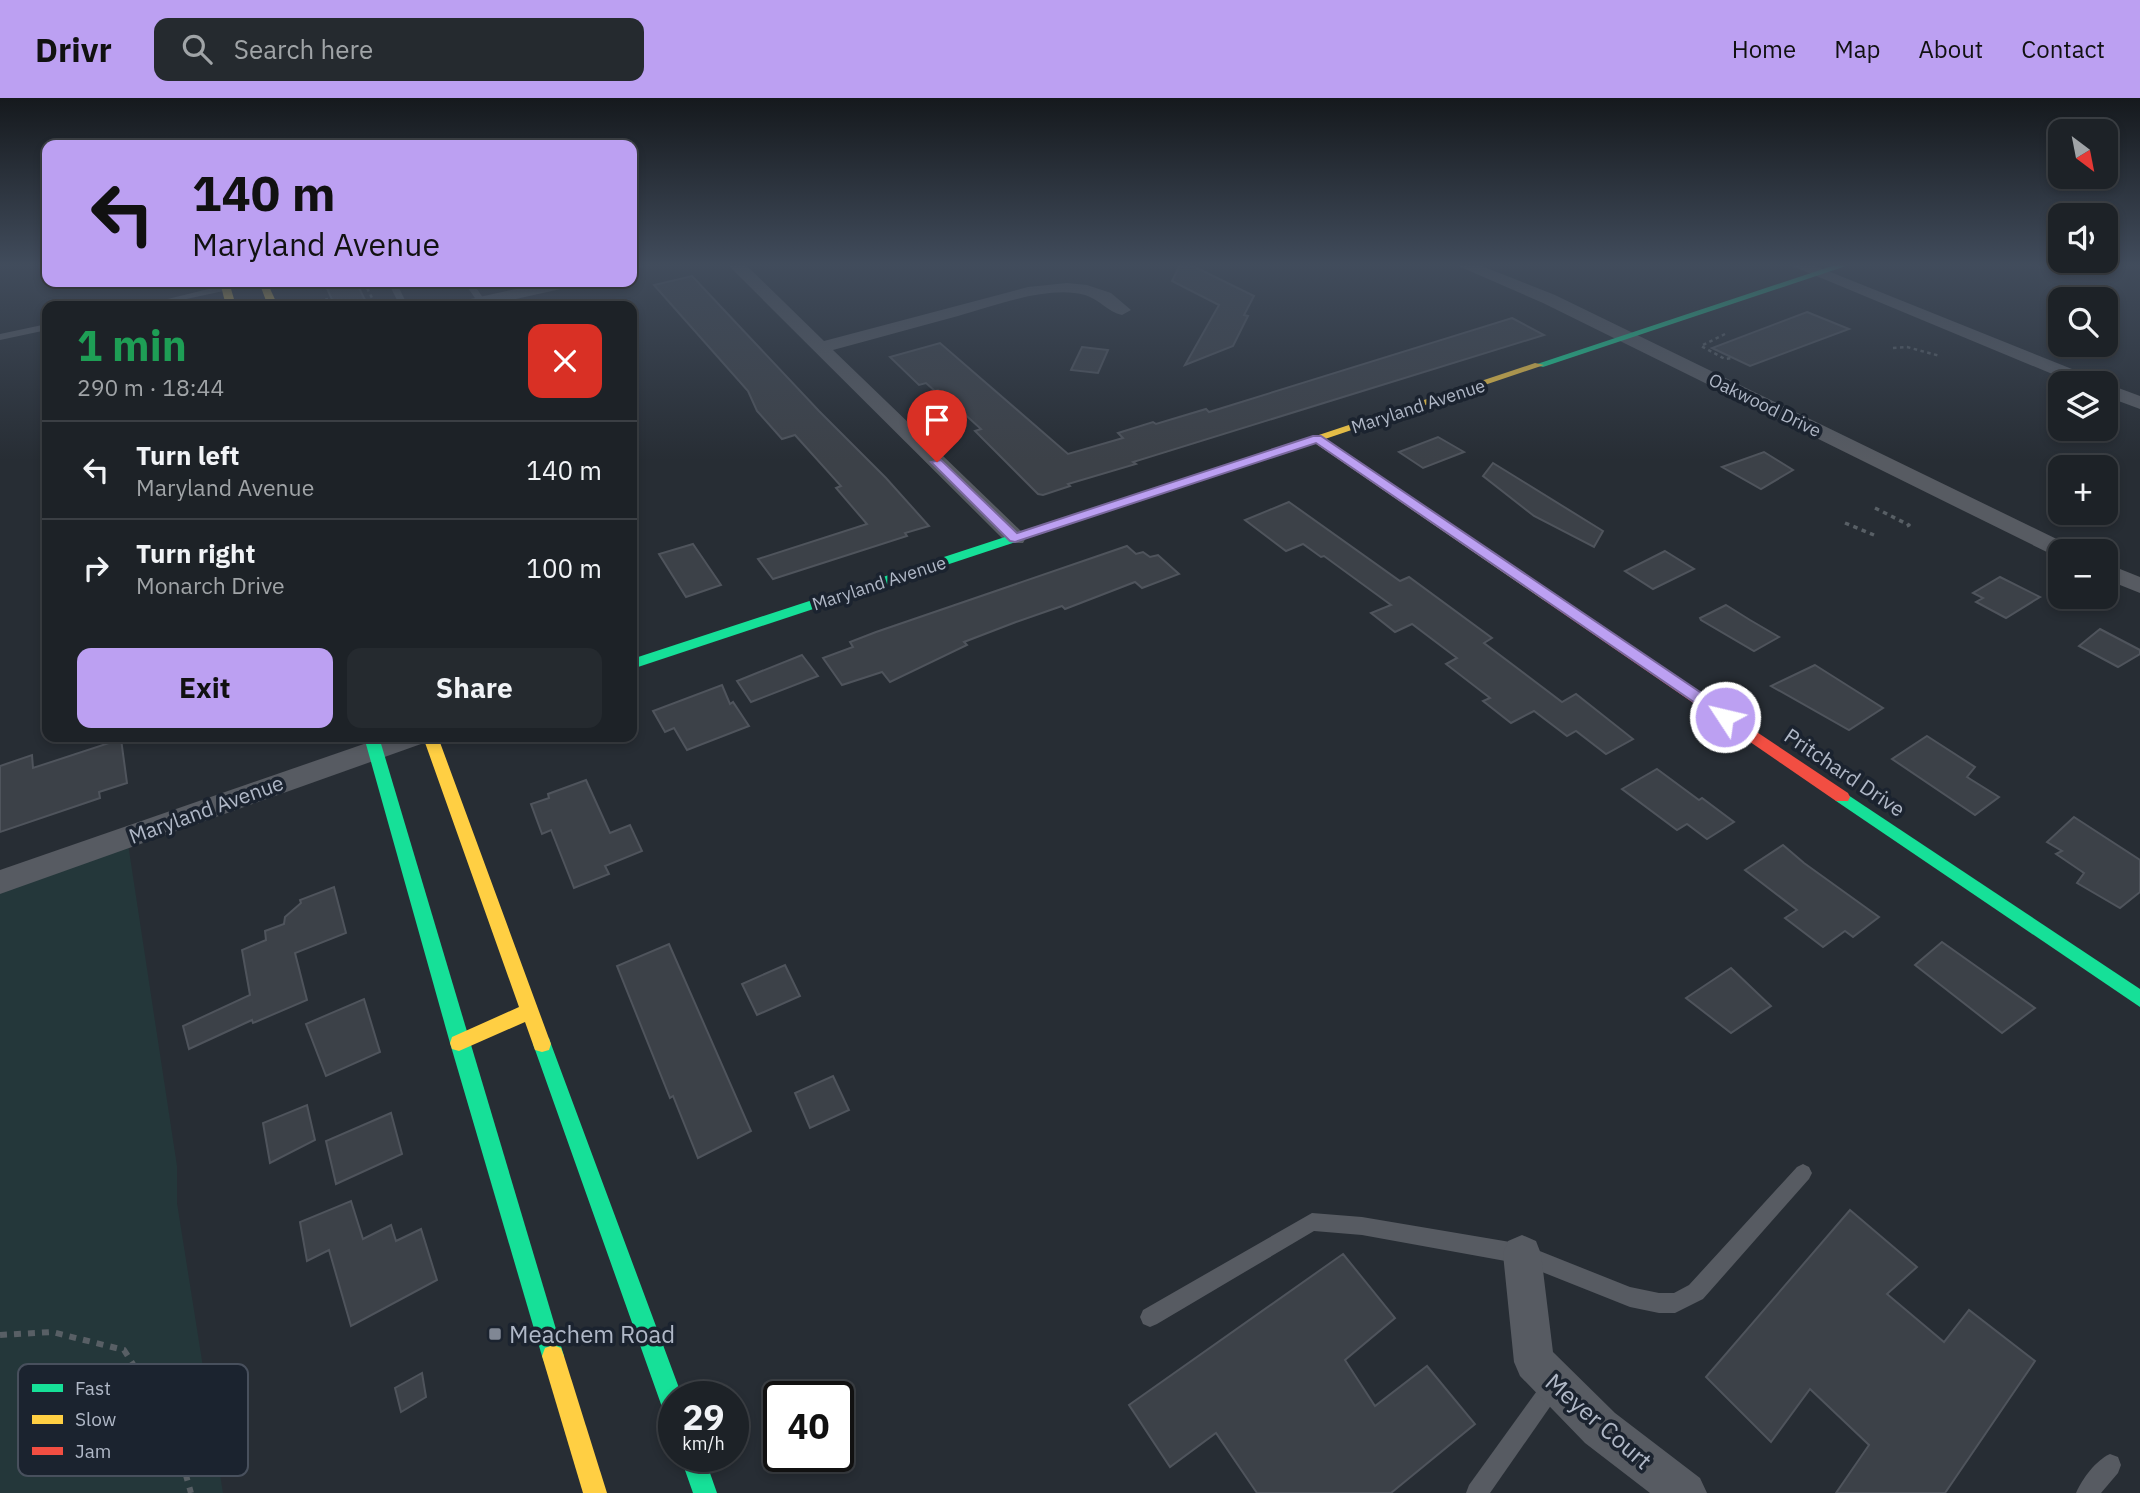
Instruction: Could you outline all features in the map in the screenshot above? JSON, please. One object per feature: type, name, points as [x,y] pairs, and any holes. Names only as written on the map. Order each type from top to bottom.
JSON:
[{"type":"street","points":[[802,330],[1015,538]]},
{"type":"street","points":[[820,348],[886,330]]},
{"type":"street","name":"Oakwood Drive","points":[[1612,330],[2048,544]]},
{"type":"street","name":"Maryland Avenue","points":[[637,662],[1647,330]]},
{"type":"street","points":[[1958,330],[2060,371]]},
{"type":"street","points":[[2118,394],[2140,403]]},
{"type":"street","name":"Pritchard Drive","points":[[1317,439],[2140,999]]},
{"type":"street","points":[[2118,576],[2140,586]]},
{"type":"street","points":[[432,742],[664,1381]]},
{"type":"street","points":[[373,743],[459,1043],[595,1493]]},
{"type":"street","name":"Maryland Avenue","points":[[0,882],[373,743]]},
{"type":"street","points":[[459,1043],[529,1011]]},
{"type":"street","name":"Meyer Court","points":[[1522,1254],[1534,1362],[1600,1428],[1685,1493]]},
{"type":"street","points":[[698,1472],[705,1493]]},
{"type":"lane","points":[[0,337],[32,330]]},
{"type":"lane","points":[[1150,1317],[1312,1222],[1362,1226],[1522,1254],[1630,1297],[1659,1303],[1675,1303],[1696,1292],[1803,1173]]},
{"type":"lane","points":[[1477,1493],[1554,1382]]},
{"type":"lane","points":[[2087,1493],[2110,1465]]},
{"type":"path","points":[[1725,334],[1701,346],[1725,359],[1733,358]]},
{"type":"path","points":[[1893,348],[1907,347],[1940,356]]},
{"type":"path","points":[[1875,508],[1909,525],[1905,527]]},
{"type":"path","points":[[1845,523],[1871,536],[1874,534]]},
{"type":"path","points":[[0,1335],[52,1332],[124,1350],[133,1364]]},
{"type":"path","points":[[186,1476],[191,1493]]},
{"type":"shaded area","points":[[127,837],[177,1166],[177,1203],[203,1364],[18,1364],[18,1476],[220,1476],[223,1493],[0,1493],[0,882]]},
{"type":"building","points":[[694,330],[743,330],[929,526],[905,533],[907,536],[773,579],[758,559],[867,524],[836,488],[841,486],[795,435],[782,439],[757,411],[748,391]]},
{"type":"building","points":[[1205,330],[1241,330],[1233,346],[1185,365]]},
{"type":"building","points":[[1473,330],[1535,330],[1544,335],[1133,462],[1136,464],[1068,484],[1070,486],[1043,495],[1038,494],[975,431],[981,429],[938,390],[935,391],[926,383],[919,385],[890,357],[940,343],[1068,454],[1123,438],[1118,433],[1153,422],[1156,424],[1206,409],[1209,412]]},
{"type":"building","points":[[1759,330],[1846,330],[1750,366],[1712,348]]},
{"type":"building","points":[[1082,347],[1108,350],[1098,373],[1071,370]]},
{"type":"building","points":[[1438,437],[1464,452],[1423,468],[1399,452]]},
{"type":"building","points":[[1764,452],[1793,470],[1761,489],[1722,467]]},
{"type":"building","points":[[1493,463],[1603,531],[1594,547],[1534,516],[1483,476]]},
{"type":"building","points":[[1289,502],[1400,581],[1409,577],[1492,638],[1484,643],[1562,702],[1576,694],[1633,739],[1606,754],[1576,731],[1567,736],[1534,711],[1511,723],[1483,701],[1490,698],[1446,664],[1457,658],[1412,624],[1395,632],[1371,613],[1391,605],[1324,556],[1321,557],[1303,544],[1286,551],[1245,520]]},
{"type":"building","points":[[693,544],[721,585],[686,597],[659,554]]},
{"type":"building","points":[[1127,546],[1136,554],[1143,552],[1150,557],[1158,555],[1179,574],[1142,588],[1135,582],[1065,609],[1062,606],[1016,622],[964,642],[967,645],[890,682],[882,672],[842,685],[823,658],[853,647],[850,642],[876,632]]},
{"type":"building","points":[[1665,551],[1694,569],[1653,589],[1625,571]]},
{"type":"building","points":[[2000,577],[2040,597],[2006,618],[1976,602],[1983,598],[1973,593]]},
{"type":"building","points":[[1726,605],[1779,637],[1754,651],[1701,620],[1700,618]]},
{"type":"building","points":[[2100,629],[2140,650],[2140,654],[2118,667],[2079,646]]},
{"type":"building","points":[[802,655],[818,676],[751,702],[737,681]]},
{"type":"building","points":[[1815,665],[1883,708],[1849,730],[1771,686]]},
{"type":"building","points":[[722,685],[730,704],[733,702],[749,726],[687,750],[674,728],[665,732],[653,711]]},
{"type":"building","points":[[1927,736],[1975,767],[1967,777],[1999,797],[1975,815],[1892,759]]},
{"type":"building","points":[[112,742],[121,742],[127,783],[99,792],[100,798],[0,832],[0,766],[32,755],[33,768]]},
{"type":"building","points":[[1657,769],[1734,822],[1707,839],[1687,824],[1677,830],[1622,789]]},
{"type":"building","points":[[586,780],[610,833],[630,825],[642,851],[605,866],[609,874],[574,888],[551,830],[542,834],[531,804],[549,798],[548,794]]},
{"type":"building","points":[[2074,817],[2140,860],[2140,892],[2120,908],[2077,883],[2084,873],[2056,854],[2062,851],[2047,842]]},
{"type":"building","points":[[1783,845],[1879,917],[1853,937],[1845,931],[1823,947],[1785,918],[1797,910],[1745,870]]},
{"type":"building","points":[[334,887],[346,933],[295,953],[307,1000],[253,1023],[252,1020],[189,1049],[183,1026],[250,995],[242,950],[266,940],[265,931],[284,924],[285,917],[301,903],[300,900]]},
{"type":"building","points":[[1942,942],[2035,1008],[2002,1033],[1915,965]]},
{"type":"building","points":[[669,944],[751,1131],[698,1158],[673,1096],[670,1098],[617,966]]},
{"type":"building","points":[[785,965],[800,996],[757,1015],[742,984]]},
{"type":"building","points":[[1731,968],[1771,1006],[1731,1033],[1686,998]]},
{"type":"building","points":[[364,999],[380,1052],[326,1076],[306,1024]]},
{"type":"building","points":[[833,1076],[849,1110],[810,1128],[795,1093]]},
{"type":"building","points":[[307,1105],[315,1140],[270,1163],[263,1123]]},
{"type":"building","points":[[391,1113],[402,1154],[336,1184],[326,1141]]},
{"type":"building","points":[[351,1201],[363,1239],[391,1225],[396,1241],[421,1229],[437,1280],[351,1326],[329,1250],[307,1261],[300,1222]]},
{"type":"building","points":[[1850,1210],[1917,1267],[1887,1294],[1944,1342],[1969,1310],[2035,1361],[1945,1493],[1836,1493],[1869,1445],[1810,1389],[1771,1442],[1706,1377]]},
{"type":"building","points":[[1343,1254],[1395,1318],[1345,1360],[1375,1406],[1427,1366],[1475,1424],[1391,1493],[1257,1493],[1216,1433],[1170,1467],[1129,1405]]},
{"type":"building","points":[[422,1373],[426,1397],[401,1412],[395,1388]]},
{"type":"traffic: fast","points":[[1539,365],[1646,330]]},
{"type":"traffic: fast","points":[[637,662],[1042,529]]},
{"type":"traffic: fast","points":[[372,742],[553,1356]]},
{"type":"traffic: fast","points":[[1842,797],[2140,999]]},
{"type":"traffic: fast","points":[[542,1044],[665,1381]]},
{"type":"traffic: fast","points":[[698,1472],[705,1493]]},
{"type":"traffic: slow","points":[[1042,529],[1539,365]]},
{"type":"traffic: slow","points":[[1317,439],[1550,598]]},
{"type":"traffic: slow","points":[[432,742],[542,1044]]},
{"type":"traffic: slow","points":[[459,1043],[529,1011]]},
{"type":"traffic: slow","points":[[553,1356],[595,1493]]},
{"type":"traffic: jam","points":[[1550,598],[1842,797]]},
{"type":"place","name":"Meachem Road","points":[[495,1334]]},
{"type":"route","points":[[937,462],[1015,538],[1317,439],[1725,717]]}]
